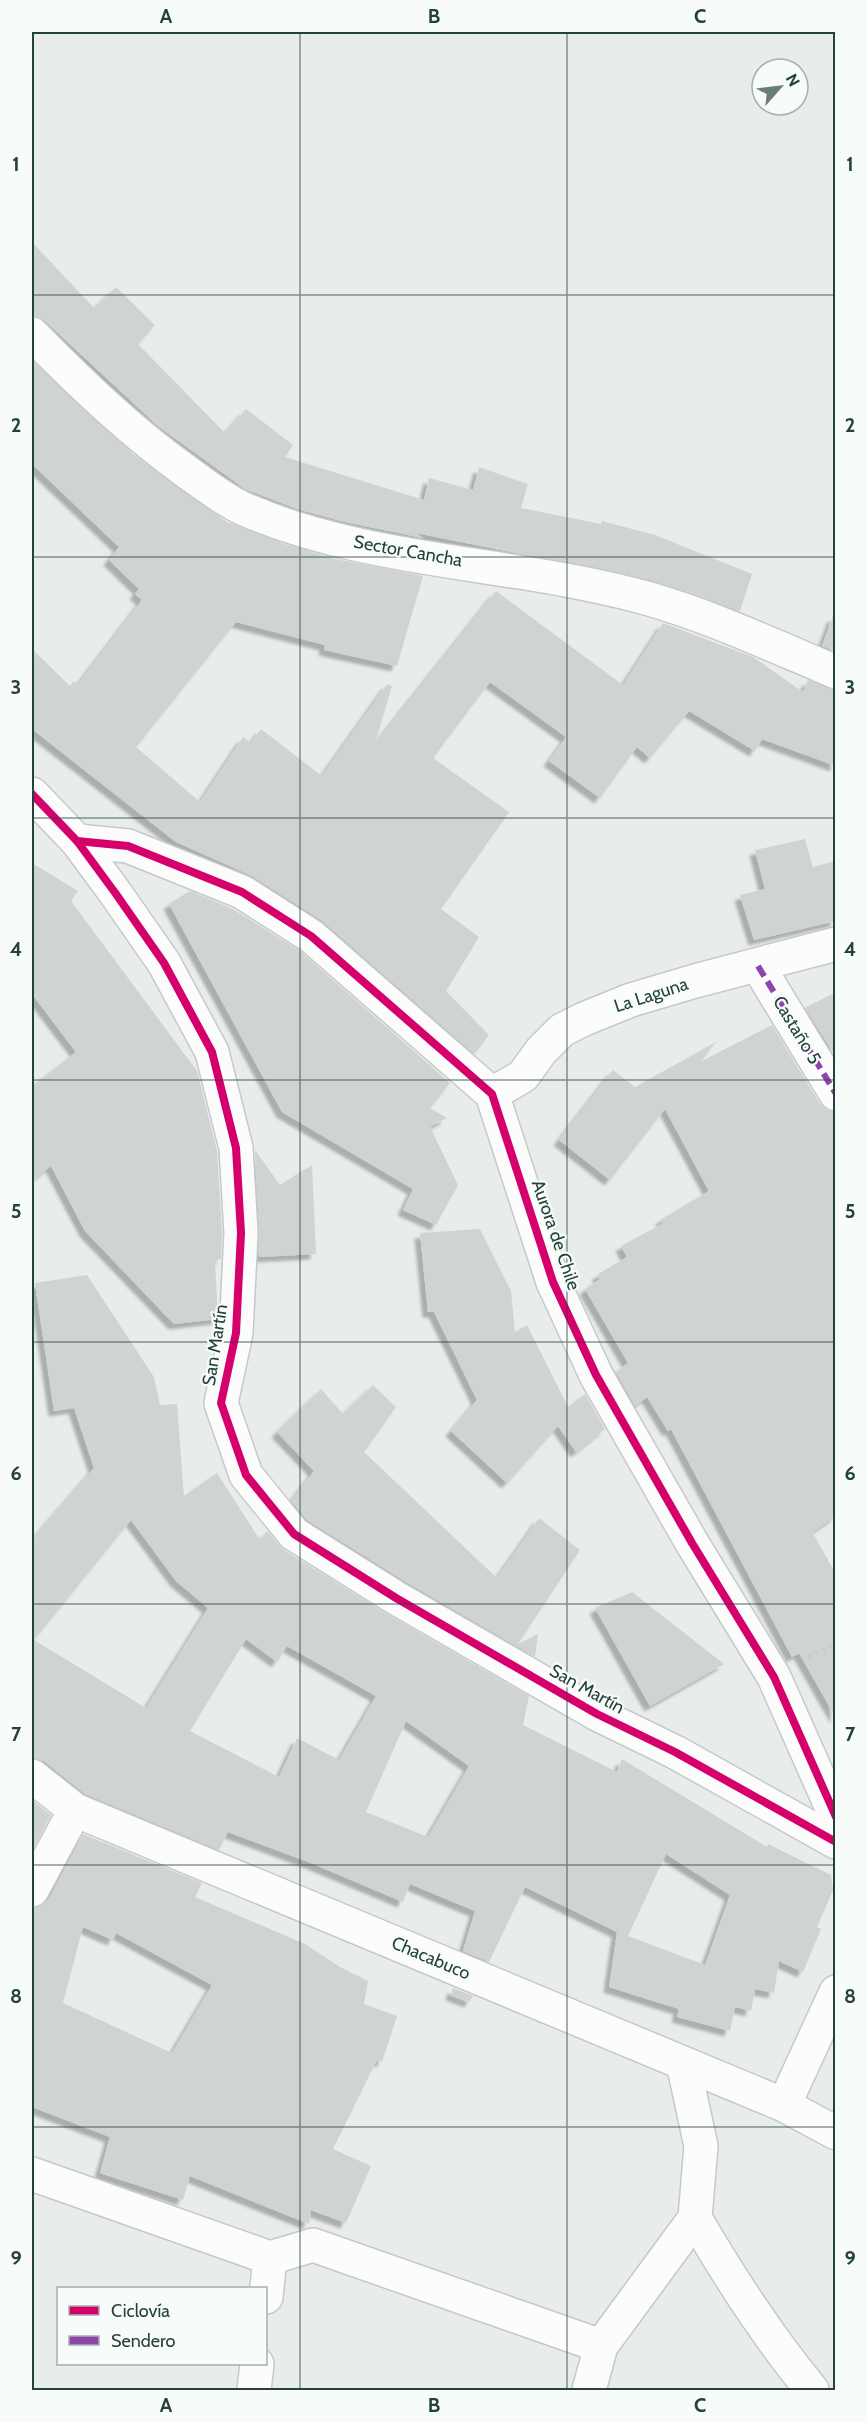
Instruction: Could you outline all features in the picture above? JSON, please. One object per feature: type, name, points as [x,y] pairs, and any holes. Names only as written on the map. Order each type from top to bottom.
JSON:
[{"type":"street","name":"Sector Cancha","points":[[32,334],[75,379],[155,449],[209,488],[243,508],[323,536],[518,571],[646,598],[836,672]]},
{"type":"street","name":"San Martín","points":[[32,794],[77,841],[164,963],[212,1052],[236,1148],[240,1233],[236,1333],[221,1403],[246,1475],[294,1534],[396,1598],[597,1714],[675,1752],[836,1842]]},
{"type":"street","points":[[77,841],[128,846],[242,892],[311,936],[492,1094]]},
{"type":"street","name":"La Laguna","points":[[492,1094],[523,1076],[562,1030],[584,1019],[641,997],[836,944]]},
{"type":"street","name":"Castaño 5","points":[[758,966],[836,1094]]},
{"type":"street","name":"Aurora de Chile","points":[[492,1094],[553,1282],[596,1375],[692,1543],[774,1677],[836,1817]]},
{"type":"street","name":"Chacabuco","points":[[32,1776],[75,1810],[784,2104],[836,2133]]},
{"type":"street","points":[[32,1890],[75,1810]]},
{"type":"street","points":[[784,2104],[836,1992]]},
{"type":"street","points":[[589,2391],[600,2346],[695,2218],[701,2146],[683,2063]]},
{"type":"street","points":[[32,2174],[270,2259],[313,2245],[600,2346]]},
{"type":"street","points":[[695,2218],[734,2284],[782,2354],[812,2391]]},
{"type":"street","points":[[267,2288],[270,2259]]},
{"type":"street","points":[[254,2391],[257,2365]]},
{"type":"building","points":[[32,242],[94,308],[116,287],[155,325],[138,344],[225,433],[246,409],[293,445],[285,457],[424,500],[429,478],[473,490],[479,467],[528,484],[521,508],[601,524],[602,521],[655,535],[752,574],[740,611],[650,580],[416,533],[423,538],[345,522],[297,509],[245,489],[158,426],[45,321],[32,316]]},
{"type":"building","points":[[32,360],[134,455],[227,522],[284,544],[335,559],[423,576],[397,666],[324,650],[325,645],[236,622],[136,747],[200,802],[243,737],[251,743],[261,729],[322,776],[387,684],[392,686],[375,744],[496,591],[623,685],[663,623],[753,657],[803,692],[808,680],[836,690],[836,766],[762,739],[755,751],[689,711],[650,758],[637,747],[600,798],[549,761],[566,737],[490,682],[433,758],[509,812],[441,909],[479,937],[446,991],[489,1035],[474,1054],[321,920],[252,876],[176,842],[32,729],[32,649],[70,686],[74,681],[78,684],[142,600],[135,594],[139,589],[109,560],[119,547],[32,464]]},
{"type":"building","points":[[833,616],[836,617],[836,651],[822,646]]},
{"type":"building","points":[[805,839],[813,867],[836,861],[836,921],[754,940],[740,895],[765,889],[755,850]]},
{"type":"building","points":[[32,863],[78,891],[71,901],[197,1071],[217,1151],[222,1233],[221,1259],[215,1260],[218,1319],[174,1324],[85,1231],[51,1166],[32,1181],[32,1086],[76,1052],[32,994]]},
{"type":"building","points":[[190,891],[233,909],[300,951],[450,1083],[430,1108],[447,1118],[430,1127],[458,1185],[436,1225],[403,1210],[413,1189],[282,1112],[169,904]]},
{"type":"building","points":[[836,992],[836,1057],[805,1008]]},
{"type":"building","points":[[772,1025],[820,1104],[836,1113],[836,1516],[812,1532],[836,1574],[836,1718],[799,1653],[792,1657],[671,1429],[668,1431],[647,1397],[635,1406],[616,1372],[628,1363],[585,1289],[600,1279],[597,1275],[627,1257],[621,1246],[664,1223],[660,1220],[709,1191],[665,1109],[610,1180],[559,1140],[613,1070],[635,1087],[716,1042],[700,1062]]},
{"type":"building","points":[[255,1150],[280,1185],[312,1165],[316,1254],[259,1257]]},
{"type":"building","points":[[480,1229],[511,1291],[515,1332],[527,1325],[568,1407],[585,1394],[605,1429],[576,1452],[558,1426],[507,1483],[451,1431],[477,1400],[434,1312],[428,1312],[420,1233]]},
{"type":"building","points":[[87,1275],[154,1377],[160,1405],[177,1404],[184,1496],[217,1473],[260,1540],[267,1531],[284,1550],[387,1614],[529,1696],[523,1725],[617,1772],[622,1759],[767,1847],[768,1844],[831,1875],[833,1890],[817,1927],[821,1929],[803,1972],[779,1961],[774,1993],[755,1989],[751,2011],[735,2007],[730,2031],[677,2017],[679,2009],[609,1987],[617,1932],[525,1887],[489,1962],[463,1951],[475,1911],[410,1884],[403,1902],[311,1863],[228,1832],[219,1850],[85,1794],[44,1761],[32,1758],[32,1540],[94,1468],[74,1408],[54,1411],[35,1283]],"holes":[[[131,1520],[176,1581],[208,1608],[146,1708],[34,1640]],[[246,1639],[277,1662],[287,1646],[376,1696],[339,1760],[297,1738],[279,1777],[190,1731]],[[406,1721],[469,1766],[428,1837],[366,1812]],[[666,1854],[730,1895],[705,1965],[628,1936]]]},
{"type":"building","points":[[373,1385],[396,1407],[364,1452],[497,1578],[539,1518],[580,1550],[518,1644],[538,1634],[535,1657],[406,1582],[307,1520],[291,1501],[314,1471],[277,1432],[321,1389],[343,1414]]},
{"type":"building","points":[[632,1592],[724,1664],[650,1706],[595,1608]]},
{"type":"building","points":[[32,1800],[51,1815],[32,1851]]},
{"type":"building","points":[[83,1834],[202,1883],[195,1897],[305,1944],[340,1967],[368,1981],[364,2004],[397,2016],[382,2062],[377,2060],[333,2149],[371,2166],[346,2223],[311,2210],[309,2224],[190,2176],[183,2200],[100,2173],[110,2137],[32,2107],[32,1909],[41,1906],[49,1899]],"holes":[[[83,1927],[113,1940],[116,1933],[212,1985],[172,2053],[63,2003]]]},
{"type":"building","points":[[453,1988],[473,1996],[470,2002],[451,1995]]},
{"type":"marked path","points":[[758,966],[836,1094]]},
{"type":"cycle path","points":[[32,794],[77,841],[116,894],[164,963],[212,1052],[236,1148],[241,1233],[236,1333],[221,1403],[246,1475],[294,1534],[396,1598],[597,1714],[675,1752],[836,1842]]},
{"type":"cycle path","points":[[77,841],[128,846],[242,892],[311,936],[492,1094],[553,1282],[596,1375],[692,1543],[774,1677],[836,1817]]}]
